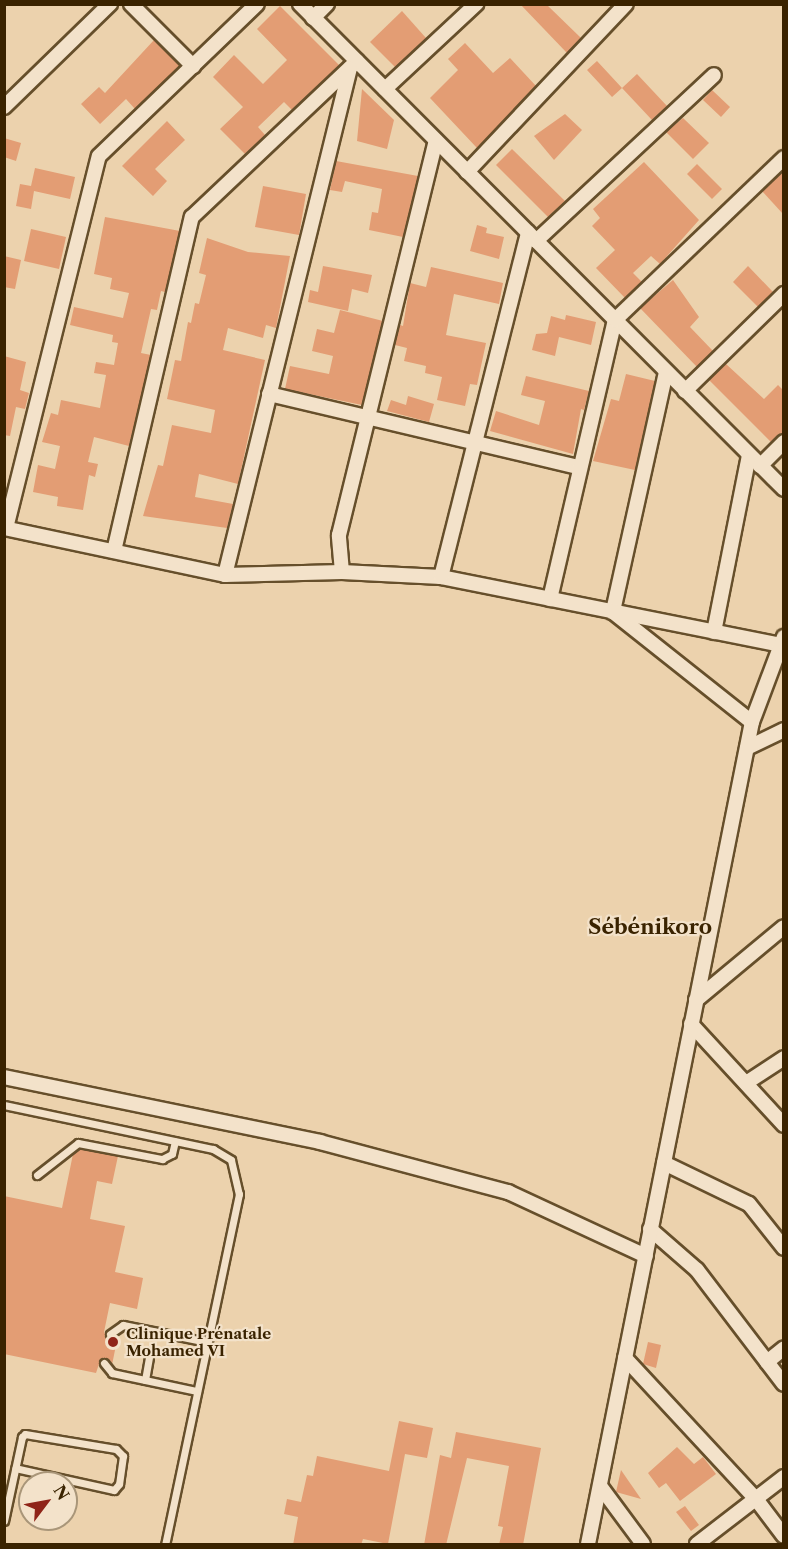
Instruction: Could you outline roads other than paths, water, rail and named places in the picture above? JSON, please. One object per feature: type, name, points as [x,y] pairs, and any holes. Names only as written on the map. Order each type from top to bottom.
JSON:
[{"type":"street","points":[[4,107],[110,4]]},
{"type":"street","points":[[131,4],[193,66]]},
{"type":"street","points":[[257,4],[99,156],[5,528],[225,575],[342,572],[441,577],[714,632],[782,641],[752,722],[588,1545]]},
{"type":"street","points":[[300,4],[353,65],[384,89],[783,489]]},
{"type":"street","points":[[313,18],[327,4]]},
{"type":"street","points":[[384,89],[476,4]]},
{"type":"street","points":[[467,172],[626,4]]},
{"type":"street","points":[[225,575],[353,65]]},
{"type":"street","points":[[114,551],[192,217],[353,65]]},
{"type":"street","points":[[441,577],[474,442],[532,237],[714,75]]},
{"type":"street","points":[[342,572],[339,535],[436,141]]},
{"type":"street","points":[[550,599],[578,467],[615,320],[783,158]]},
{"type":"street","points":[[685,391],[783,294]]},
{"type":"street","points":[[613,612],[666,372]]},
{"type":"street","points":[[269,394],[578,467]]},
{"type":"street","points":[[760,466],[783,442]]},
{"type":"street","points":[[714,632],[749,455]]},
{"type":"street","points":[[613,612],[752,722]]},
{"type":"street","points":[[747,748],[783,730]]},
{"type":"street","points":[[696,1000],[783,927]]},
{"type":"street","points":[[692,1024],[783,1125]]},
{"type":"street","points":[[746,1083],[783,1058]]},
{"type":"street","points":[[4,1077],[320,1142],[508,1191],[646,1256]]},
{"type":"street","points":[[664,1163],[749,1204],[783,1248]]},
{"type":"street","points":[[650,1229],[697,1270],[783,1384]]},
{"type":"street","points":[[767,1362],[783,1348]]},
{"type":"street","points":[[625,1358],[756,1499],[783,1536]]},
{"type":"street","points":[[697,1545],[783,1477]]},
{"type":"street","points":[[600,1486],[643,1545]]},
{"type":"lane","points":[[4,1105],[222,1152],[231,1160],[239,1194],[165,1545]]},
{"type":"lane","points":[[37,1175],[78,1143],[162,1159],[172,1154],[175,1141]]},
{"type":"lane","points":[[110,1334],[123,1325],[207,1342]]},
{"type":"lane","points":[[145,1380],[149,1357]]},
{"type":"lane","points":[[104,1363],[112,1373],[197,1392]]},
{"type":"lane","points":[[4,1521],[21,1437],[28,1432],[116,1449],[123,1456],[119,1484],[114,1490],[15,1468]]},
{"type":"place","name":"Clinique Prénatale Mohamed VI","points":[[113,1342]]},
{"type":"district","name":"Sébénikoro","points":[[650,927]]}]
